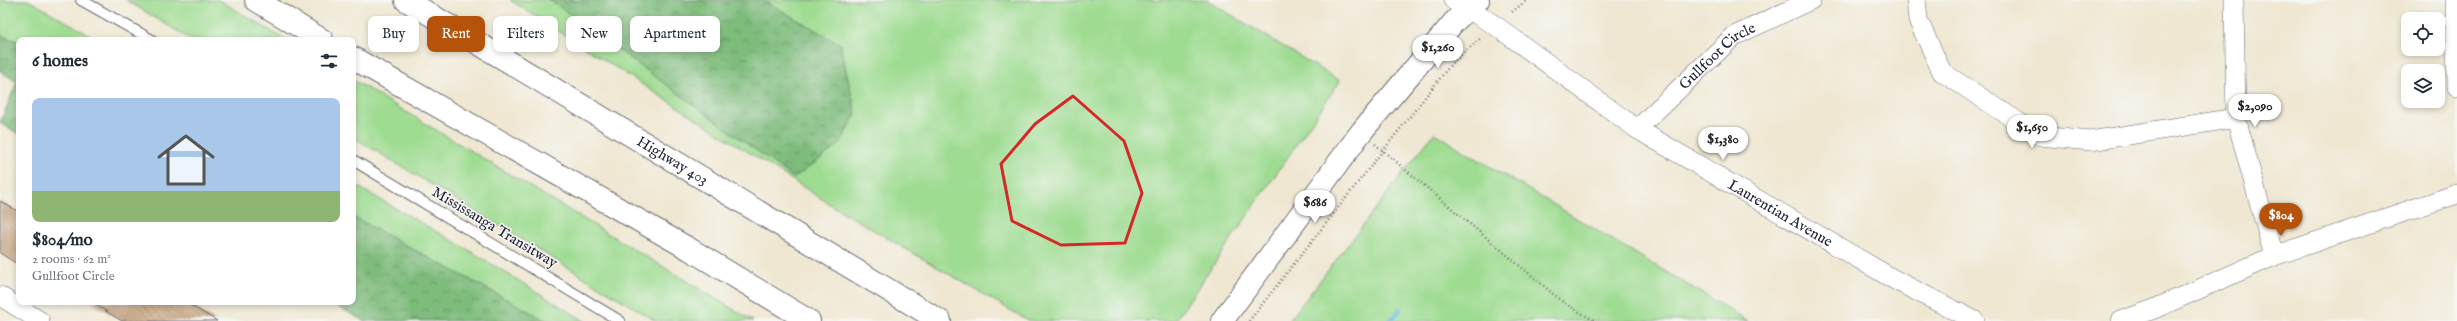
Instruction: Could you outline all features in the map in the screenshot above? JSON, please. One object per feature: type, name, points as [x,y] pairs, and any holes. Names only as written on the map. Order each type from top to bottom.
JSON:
[{"type":"main road","points":[[256,0],[317,37]]},
{"type":"main road","name":"Highway 403","points":[[406,0],[940,321]]},
{"type":"main road","points":[[1222,321],[1362,131],[1454,22],[1466,3]]},
{"type":"main road","points":[[356,60],[691,250],[809,321]]},
{"type":"street","name":"Gullfoot Circle","points":[[1637,129],[1734,36],[1810,0]]},
{"type":"street","points":[[1916,0],[1918,20],[1942,72],[2040,136],[2090,141],[2236,118]]},
{"type":"street","points":[[2234,0],[2236,118],[2274,256]]},
{"type":"street","points":[[2455,0],[2457,87]]},
{"type":"street","name":"Laurentian Avenue","points":[[1466,3],[1637,129],[1895,280],[1975,321]]},
{"type":"street","points":[[2120,321],[2156,315],[2274,256],[2457,194]]},
{"type":"street","points":[[0,296],[40,321]]},
{"type":"lane","points":[[81,0],[147,37]]},
{"type":"lane","name":"Mississauga Transitway","points":[[356,162],[620,321]]},
{"type":"path","points":[[1512,12],[1527,0]]},
{"type":"path","points":[[1249,321],[1452,63],[1482,37]]},
{"type":"path","points":[[1362,131],[1383,151],[1564,302],[1595,321]]},
{"type":"highlighted area","points":[[1073,96],[1124,141],[1142,193],[1125,243],[1061,245],[1012,221],[1001,164],[1035,124]]},
{"type":"green space","points":[[0,0],[28,0],[94,37],[16,37],[16,41],[0,35]]},
{"type":"green space","points":[[126,0],[219,0],[281,37],[187,37]]},
{"type":"green space","points":[[510,0],[1207,0],[1340,81],[1175,321],[1029,321],[836,208],[592,52],[622,52],[622,16],[566,16],[566,36],[558,31],[558,16],[535,16]]},
{"type":"green space","points":[[550,0],[763,0],[840,44],[856,113],[840,144],[794,178],[621,52],[622,16],[572,16]]},
{"type":"green space","points":[[0,35],[16,41],[16,81],[0,71]]},
{"type":"green space","points":[[356,82],[753,321],[656,321],[356,139]]},
{"type":"green space","points":[[16,84],[16,132],[0,123]]},
{"type":"green space","points":[[1434,133],[1748,321],[1289,321]]},
{"type":"green space","points":[[356,186],[467,249],[585,321],[547,321],[356,219]]},
{"type":"green space","points":[[356,219],[547,321],[364,321],[335,305],[356,305]]},
{"type":"building","points":[[0,201],[16,210],[16,263],[0,253]]},
{"type":"building","points":[[96,305],[190,305],[217,321],[122,321]]},
{"type":"waterway","points":[[1390,321],[1400,310]]}]
